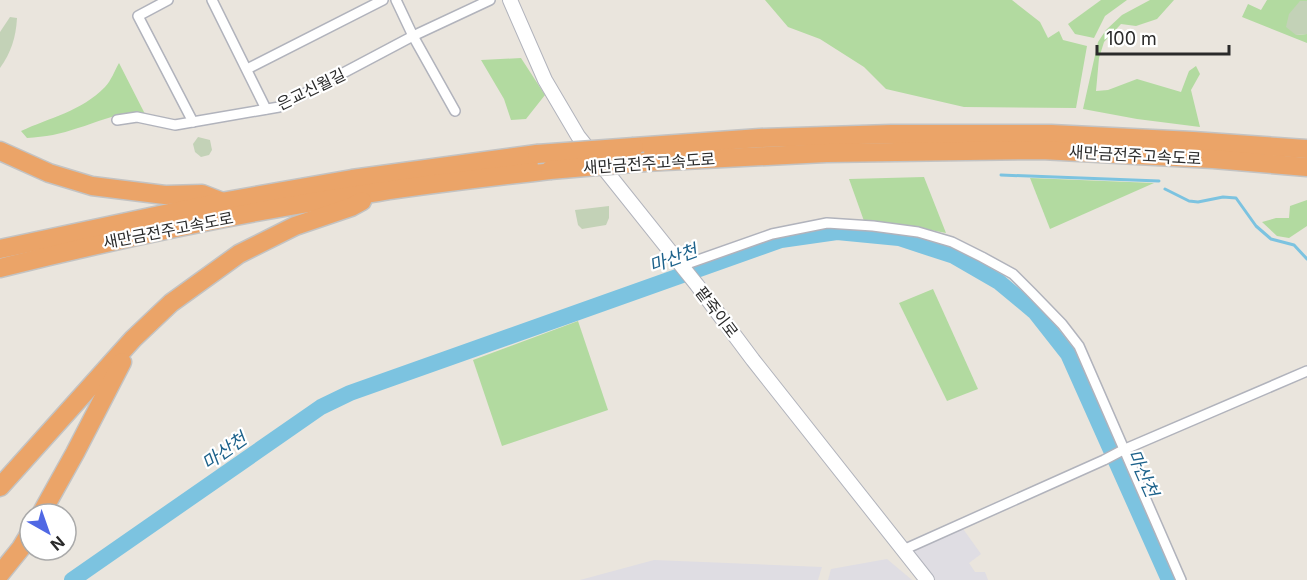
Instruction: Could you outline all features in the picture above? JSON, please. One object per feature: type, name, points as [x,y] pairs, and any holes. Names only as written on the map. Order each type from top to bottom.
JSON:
[{"type":"highway","name":"새만금전주고속도로","points":[[0,268],[78,248],[196,223],[378,192],[550,170],[640,154],[783,137],[1051,134],[1307,149]]},
{"type":"highway","name":"새만금전주고속도로","points":[[0,249],[221,202],[352,179],[537,154],[1041,150],[1213,159],[1307,167]]},
{"type":"highway","points":[[0,151],[49,173],[92,186],[165,195],[202,194],[221,202]]},
{"type":"highway","points":[[0,487],[133,339],[171,303],[239,254],[296,226],[351,207],[378,192]]},
{"type":"highway","points":[[48,502],[133,339]]},
{"type":"highway","points":[[0,574],[18,552]]},
{"type":"street","points":[[168,0],[138,16],[193,122]]},
{"type":"street","points":[[247,69],[383,0]]},
{"type":"street","points":[[396,0],[413,36],[455,111]]},
{"type":"street","name":"은교신월길","points":[[117,120],[137,117],[175,125],[279,107],[413,36],[490,0]]},
{"type":"street","name":"팥죽이로","points":[[510,0],[546,80],[578,136],[927,580]]},
{"type":"street","points":[[216,1],[266,109]]},
{"type":"street","points":[[682,268],[772,234],[827,223],[918,232],[952,242],[1013,274],[1062,324],[1078,346],[1121,451],[1181,580]]},
{"type":"street","points":[[903,550],[1121,451],[1307,371]]},
{"type":"shaded area","points":[[961,526],[981,554],[969,563],[975,572],[985,572],[988,580],[934,580],[912,552],[918,546]]},
{"type":"shaded area","points":[[887,559],[912,580],[828,580],[831,569]]},
{"type":"shaded area","points":[[654,560],[822,567],[818,580],[580,580]]},
{"type":"green space","points":[[765,0],[1012,0],[1040,22],[1048,38],[1059,31],[1063,40],[1087,46],[1076,108],[964,107],[886,89],[864,67],[820,39],[788,27]]},
{"type":"green space","points":[[1101,0],[1127,0],[1105,16],[1094,38],[1075,34],[1068,24]]},
{"type":"green space","points":[[1150,0],[1174,0],[1157,19],[1136,26],[1121,24],[1104,42],[1099,58],[1096,91],[1108,90],[1137,79],[1181,92],[1189,71],[1196,66],[1200,74],[1191,90],[1200,127],[1083,109],[1098,42],[1106,30],[1122,15]]},
{"type":"green space","points":[[1267,0],[1307,0],[1300,1],[1296,35],[1307,34],[1307,43],[1242,17],[1248,4],[1261,10]]},
{"type":"green space","points":[[1300,1],[1307,1],[1307,34],[1296,35],[1286,27],[1289,14]]},
{"type":"green space","points":[[10,17],[17,18],[15,32],[10,51],[0,68],[0,32]]},
{"type":"green space","points":[[521,58],[545,95],[526,119],[511,120],[504,99],[481,60]]},
{"type":"green space","points":[[119,63],[145,114],[128,113],[40,137],[27,138],[21,131],[86,102],[107,85]]},
{"type":"green space","points":[[198,137],[210,140],[212,150],[209,155],[201,157],[195,152],[193,144]]},
{"type":"green space","points":[[924,177],[946,233],[864,221],[849,179]]},
{"type":"green space","points":[[1030,178],[1154,183],[1050,229]]},
{"type":"green space","points":[[1307,200],[1307,226],[1289,238],[1277,236],[1262,222],[1276,218],[1289,218],[1290,206]]},
{"type":"green space","points":[[609,206],[609,218],[606,225],[582,229],[578,225],[575,210]]},
{"type":"green space","points":[[933,289],[978,389],[947,401],[899,303]]},
{"type":"green space","points":[[578,321],[608,410],[502,446],[473,360]]},
{"type":"waterway","points":[[1001,175],[1159,181]]},
{"type":"waterway","points":[[1165,189],[1189,201],[1198,202],[1223,197],[1236,198],[1256,226],[1271,239],[1294,245],[1307,259]]},
{"type":"waterway","name":"마산천","points":[[72,580],[321,407],[350,393],[781,240],[837,232],[899,238],[954,256],[999,282],[1035,312],[1068,354],[1169,580]]}]
